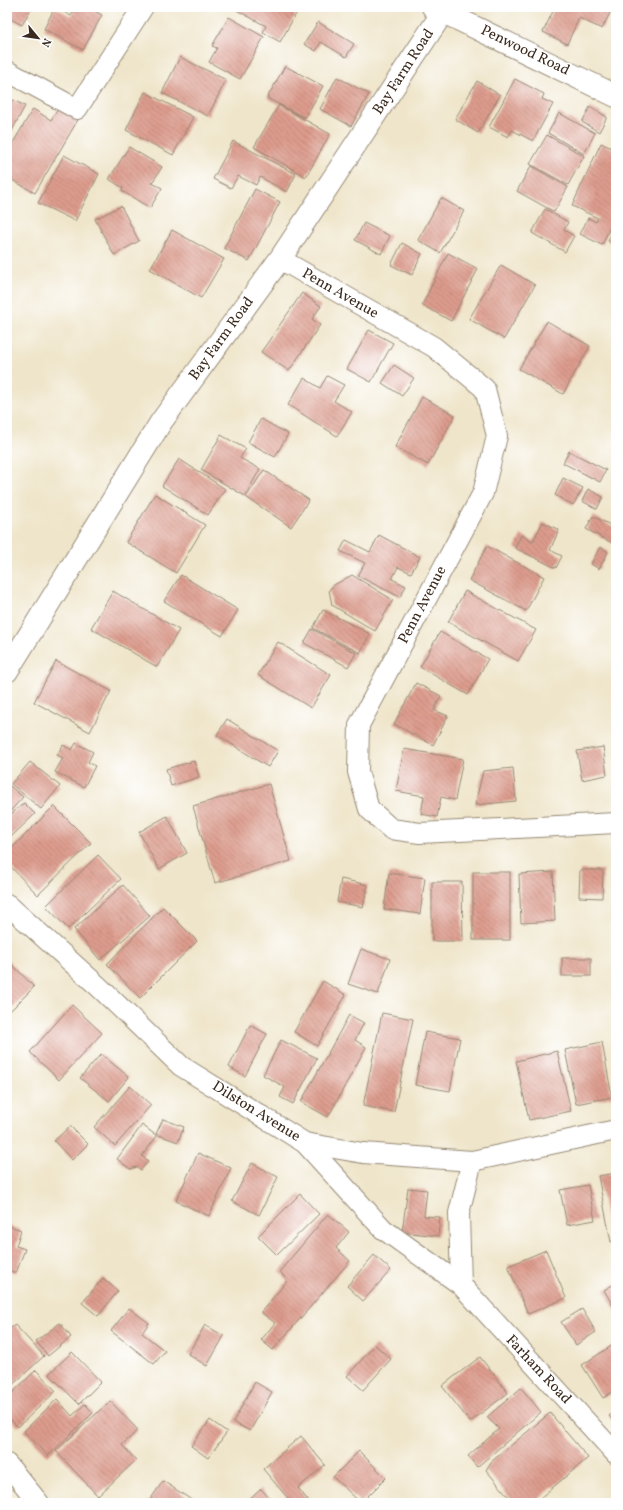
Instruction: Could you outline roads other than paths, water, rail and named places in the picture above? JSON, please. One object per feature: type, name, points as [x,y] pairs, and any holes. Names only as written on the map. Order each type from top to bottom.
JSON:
[{"type":"street","points":[[7,71],[77,110],[143,7]]},
{"type":"street","name":"Penwood Road","points":[[438,10],[616,96]]},
{"type":"street","name":"Bay Farm Road","points":[[7,671],[161,422],[280,260],[438,10]]},
{"type":"street","name":"Penn Avenue","points":[[280,260],[440,352],[485,389],[497,436],[482,493],[359,725],[358,772],[369,809],[391,829],[420,834],[616,823]]},
{"type":"street","name":"Dilston Avenue","points":[[7,904],[99,986],[181,1066],[305,1143],[363,1153],[472,1161],[616,1130]]},
{"type":"street","name":"Farham Road","points":[[305,1143],[383,1229],[461,1286],[616,1454]]},
{"type":"street","points":[[461,1286],[459,1213],[472,1161]]},
{"type":"street","points":[[7,1464],[40,1503]]}]
